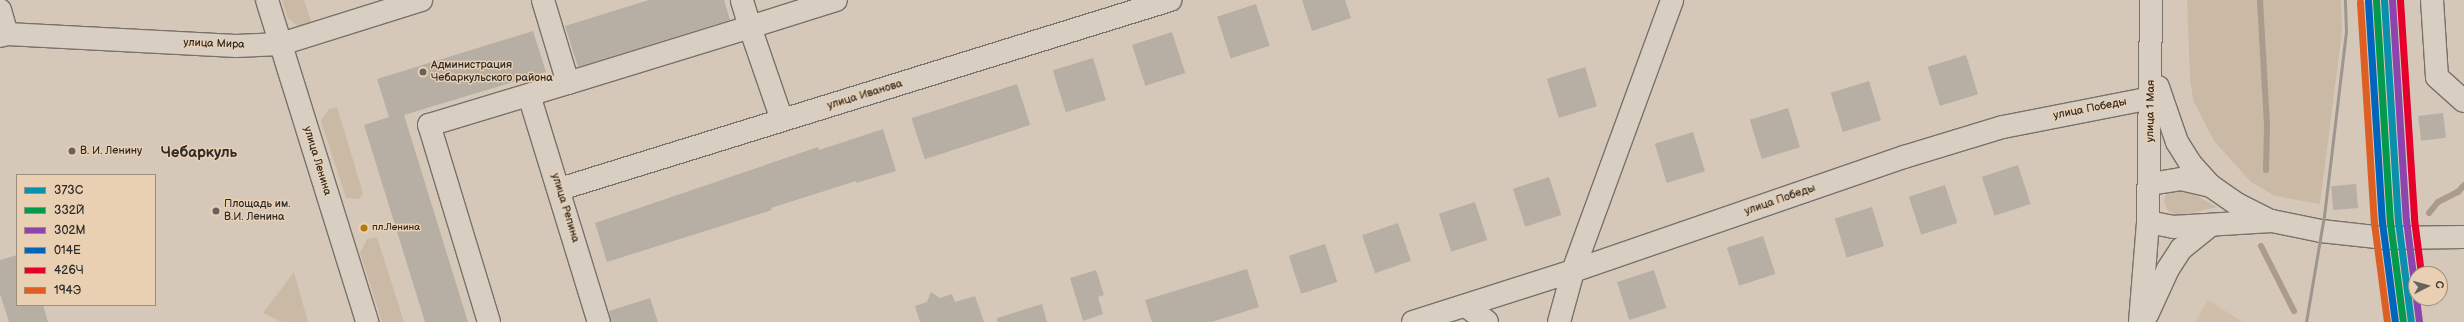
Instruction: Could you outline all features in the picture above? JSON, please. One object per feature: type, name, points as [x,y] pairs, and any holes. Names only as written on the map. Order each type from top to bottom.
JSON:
[{"type":"street","name":"улица Ленина","points":[[267,0],[366,322]]},
{"type":"street","name":"улица Мира","points":[[4,35],[236,46],[281,44],[421,0]]},
{"type":"street","points":[[544,0],[568,83]]},
{"type":"street","points":[[742,0],[782,120]]},
{"type":"street","points":[[489,322],[429,125],[836,0]]},
{"type":"street","name":"улица Иванова","points":[[560,189],[1170,0]]},
{"type":"street","points":[[1559,322],[1573,271],[1672,0]]},
{"type":"street","name":"улица 1 Мая","points":[[2140,322],[2150,184],[2152,68],[2151,0]]},
{"type":"street","points":[[2432,0],[2437,77],[2464,101]]},
{"type":"street","points":[[0,10],[4,35]]},
{"type":"street","points":[[2152,68],[2177,142],[2190,163],[2211,186],[2238,204],[2272,221]]},
{"type":"street","name":"улица Репина","points":[[530,95],[560,189],[599,322]]},
{"type":"street","name":"улица Победы","points":[[1413,322],[1573,271],[1904,157],[2003,127],[2151,98]]},
{"type":"street","points":[[2150,184],[2180,180],[2211,186]]},
{"type":"street","points":[[2148,222],[2173,228],[2212,224],[2272,221],[2321,231],[2377,237],[2464,237]]},
{"type":"street","points":[[2144,322],[2168,269],[2181,249],[2212,224]]},
{"type":"street","points":[[1466,306],[1487,322]]},
{"type":"shaded area","points":[[282,0],[304,0],[312,24],[310,29],[298,26],[288,18]]},
{"type":"shaded area","points":[[2187,0],[2341,0],[2342,32],[2320,204],[2275,196],[2251,182],[2214,141],[2193,100],[2190,77]]},
{"type":"shaded area","points":[[337,107],[363,193],[359,199],[346,198],[321,121],[329,109]]},
{"type":"shaded area","points":[[2172,188],[2183,188],[2217,207],[2178,216],[2168,211],[2164,202],[2166,193]]},
{"type":"shaded area","points":[[377,237],[404,322],[382,322],[360,253],[367,239]]},
{"type":"shaded area","points":[[294,272],[308,322],[281,322],[263,313]]},
{"type":"shaded area","points":[[2208,300],[2243,322],[2195,322]]},
{"type":"building","points":[[649,0],[724,0],[730,20],[578,67],[565,26]]},
{"type":"building","points":[[1302,0],[1345,0],[1351,18],[1312,31]]},
{"type":"building","points":[[1256,4],[1270,46],[1231,59],[1217,17]]},
{"type":"building","points":[[533,31],[546,72],[404,115],[468,322],[425,322],[364,125],[389,117],[377,79]]},
{"type":"building","points":[[1172,32],[1185,73],[1145,86],[1132,45]]},
{"type":"building","points":[[1966,55],[1978,94],[1940,106],[1928,67]]},
{"type":"building","points":[[1093,58],[1106,100],[1066,112],[1053,70]]},
{"type":"building","points":[[1585,67],[1597,106],[1559,118],[1547,79]]},
{"type":"building","points":[[1869,81],[1881,120],[1843,132],[1831,93]]},
{"type":"building","points":[[1017,84],[1030,125],[925,159],[911,118]]},
{"type":"building","points":[[1788,108],[1800,147],[1762,159],[1750,120]]},
{"type":"building","points":[[2443,113],[2446,138],[2421,141],[2418,116]]},
{"type":"building","points":[[883,129],[896,171],[856,183],[856,181],[771,208],[772,210],[607,262],[595,223],[818,147],[819,150]]},
{"type":"building","points":[[1693,132],[1705,171],[1667,183],[1655,144]]},
{"type":"building","points":[[2018,165],[2031,204],[1995,216],[1982,177]]},
{"type":"building","points":[[1549,177],[1561,215],[1525,227],[1513,189]]},
{"type":"building","points":[[2356,184],[2358,208],[2333,210],[2331,186]]},
{"type":"building","points":[[1945,185],[1957,223],[1921,235],[1909,197]]},
{"type":"building","points":[[1475,202],[1487,240],[1451,252],[1439,214]]},
{"type":"building","points":[[1872,207],[1884,246],[1847,258],[1835,218]]},
{"type":"building","points":[[1398,223],[1411,261],[1375,273],[1362,235]]},
{"type":"building","points":[[1763,236],[1775,274],[1739,286],[1727,248]]},
{"type":"building","points":[[1325,244],[1337,282],[1301,294],[1289,256]]},
{"type":"building","points":[[16,255],[16,306],[43,306],[48,322],[9,322],[0,294],[0,260]]},
{"type":"building","points":[[1247,269],[1259,307],[1212,322],[1152,322],[1145,300]]},
{"type":"building","points":[[1096,270],[1104,295],[1098,297],[1103,314],[1083,321],[1070,278]]},
{"type":"building","points":[[1654,270],[1666,308],[1629,320],[1617,282]]},
{"type":"building","points":[[931,292],[940,298],[952,294],[955,302],[975,296],[984,322],[920,322],[915,306],[927,302]]},
{"type":"building","points":[[650,298],[658,322],[611,322],[609,311]]},
{"type":"building","points":[[1042,304],[1047,322],[997,322],[997,318]]},
{"type":"waterway","points":[[2260,0],[2267,126],[2266,170]]},
{"type":"waterway","points":[[2429,213],[2438,202],[2458,192],[2464,185]]},
{"type":"waterway","points":[[2261,246],[2294,311]]},
{"type":"railway","points":[[2306,322],[2324,216],[2346,32],[2345,0]]},
{"type":"transit line","name":"373C","points":[[2384,0],[2398,221],[2411,322]]},
{"type":"transit line","name":"302М","points":[[2392,0],[2406,220],[2419,321]]},
{"type":"transit line","name":"426Ч","points":[[2400,0],[2414,219],[2420,266]]},
{"type":"transit line","name":"014Е","points":[[2368,1],[2382,222],[2395,322]]},
{"type":"transit line","name":"332Й","points":[[2376,1],[2390,222],[2403,322]]},
{"type":"transit line","name":"194Э","points":[[2360,2],[2374,223],[2387,322]]},
{"type":"place","name":"Администрация Чебаркульского района","points":[[423,72]]},
{"type":"place","name":"В. И. Ленину","points":[[72,151]]},
{"type":"place","name":"Площадь им. В.И. Ленина","points":[[216,211]]},
{"type":"place","name":"пл.Ленина","points":[[364,228]]},
{"type":"district","name":"Чебаркуль","points":[[199,153]]}]
